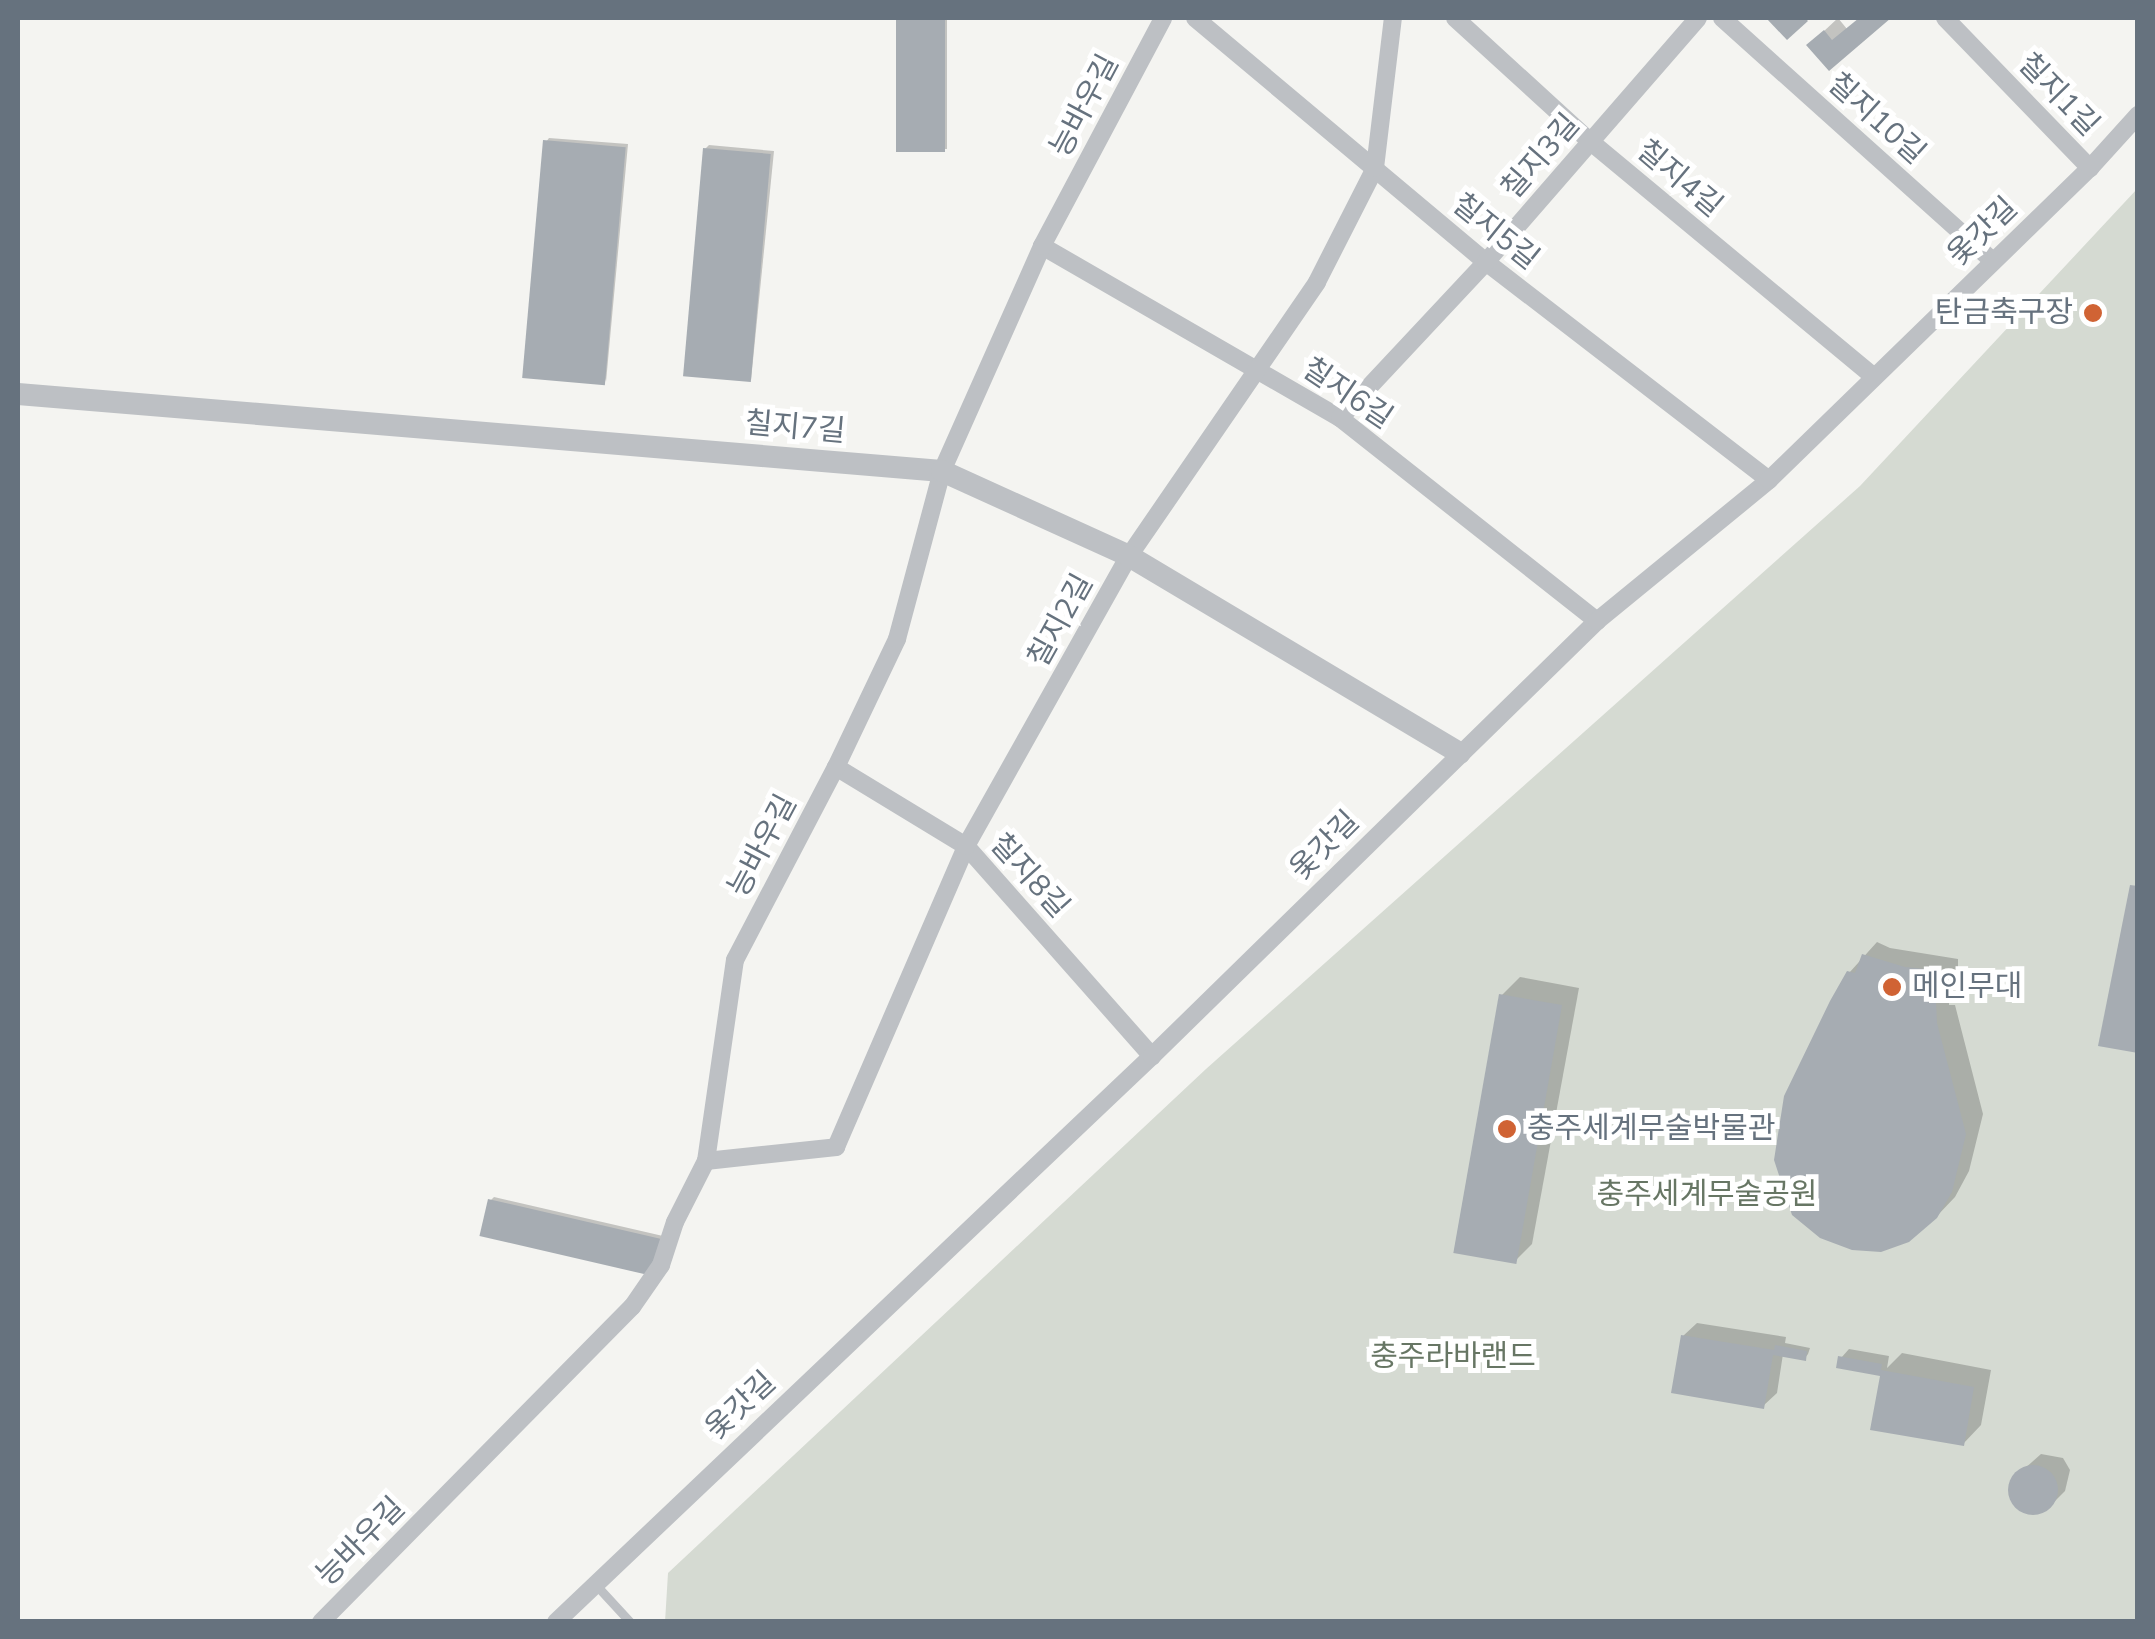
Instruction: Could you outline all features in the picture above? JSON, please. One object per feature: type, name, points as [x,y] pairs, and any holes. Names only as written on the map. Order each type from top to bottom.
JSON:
[{"type":"street","name":"능바우길","points":[[321,1622],[632,1308],[661,1265],[675,1222],[706,1161],[736,960],[836,768],[897,639],[942,472],[1042,246],[1163,18]]},
{"type":"street","name":"칠지5길","points":[[1195,18],[1486,262],[1769,480]]},
{"type":"street","name":"칠지2길","points":[[706,1161],[836,1146],[966,846],[1129,556],[1317,282],[1375,168],[1394,18]]},
{"type":"street","name":"칠지4길","points":[[1455,18],[1590,142],[1873,376]]},
{"type":"street","name":"칠지3길","points":[[1340,418],[1486,262],[1698,18]]},
{"type":"street","name":"칠지10길","points":[[1722,18],[1993,261]]},
{"type":"street","name":"칠지1길","points":[[1945,18],[2090,168]]},
{"type":"street","name":"옻갓길","points":[[556,1622],[1152,1056],[1598,621],[1769,480],[2090,168],[2138,116]]},
{"type":"street","name":"칠지6길","points":[[1042,246],[1340,418],[1598,621]]},
{"type":"street","name":"칠지7길","points":[[18,398],[942,472],[1129,556],[1460,753]]},
{"type":"street","name":"칠지8길","points":[[836,768],[966,846],[1152,1056]]},
{"type":"lane","points":[[594,1583],[630,1622]]},
{"type":"green space","name":"충주세계무술공원","points":[[2137,189],[2137,1621],[665,1622],[668,1573],[1206,1069],[1860,486]]},
{"type":"building","points":[[896,18],[945,18],[945,152],[896,152]]},
{"type":"building","points":[[1766,18],[1805,18],[1808,21],[1787,40]]},
{"type":"building","points":[[1859,18],[1891,18],[1829,71],[1806,45],[1824,30],[1832,40]]},
{"type":"building","points":[[543,140],[626,147],[605,385],[522,378]]},
{"type":"building","points":[[703,148],[771,154],[751,382],[683,376]]},
{"type":"building","points":[[2130,885],[2138,886],[2138,1053],[2098,1046]]},
{"type":"building","points":[[1862,954],[1905,967],[1946,971],[1946,1002],[1936,1003],[1937,1023],[1966,1134],[1952,1192],[1937,1218],[1909,1242],[1881,1252],[1852,1250],[1820,1238],[1792,1215],[1774,1160],[1784,1096],[1830,1001],[1847,971],[1855,973]]},
{"type":"building","name":"충주세계무술박물관","points":[[1499,994],[1562,1005],[1516,1264],[1453,1253]]},
{"type":"building","points":[[488,1199],[662,1239],[654,1276],[479,1236]]},
{"type":"building","points":[[1681,1335],[1774,1350],[1775,1345],[1807,1351],[1806,1361],[1773,1355],[1764,1409],[1671,1393]]},
{"type":"building","points":[[1838,1356],[1882,1364],[1881,1370],[1974,1387],[1964,1446],[1870,1430],[1880,1376],[1836,1368]]},
{"type":"building","points":[[2033,1465],[2051,1472],[2058,1490],[2051,1508],[2033,1515],[2015,1508],[2008,1490],[2015,1472]]},
{"type":"place","name":"탄금축구장","points":[[2093,313]]},
{"type":"place","name":"메인무대","points":[[1892,987]]},
{"type":"place","name":"충주세계무술박물관","points":[[1507,1129]]},
{"type":"park label","name":"충주라바랜드","points":[[1453,1357]]}]
